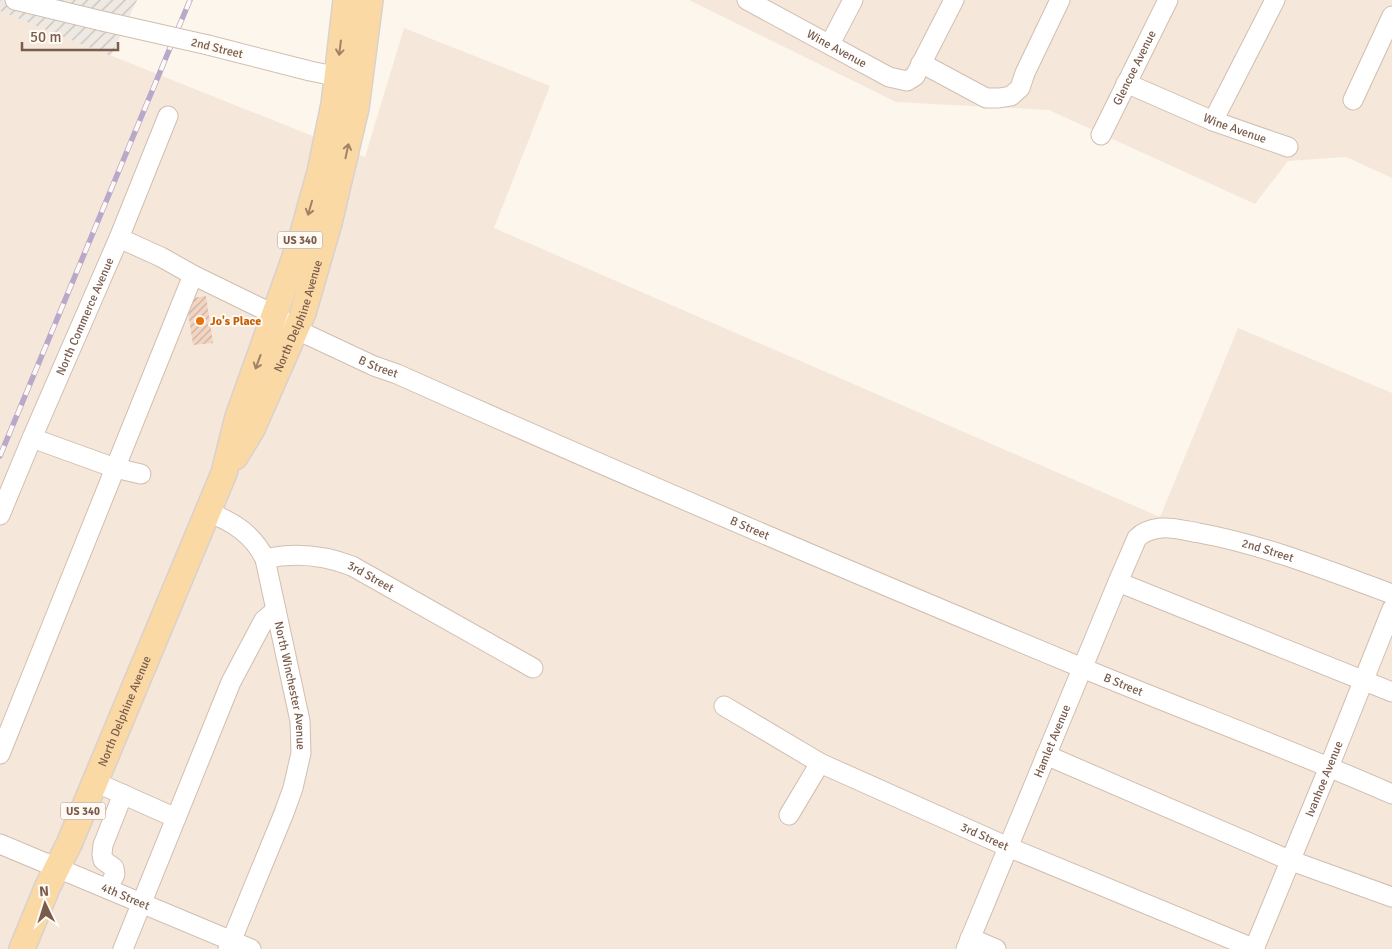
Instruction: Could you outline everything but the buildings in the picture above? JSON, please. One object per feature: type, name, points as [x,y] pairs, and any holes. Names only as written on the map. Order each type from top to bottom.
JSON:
[{"type":"main road","name":"North Delphine Avenue","points":[[224,473],[252,429],[295,329],[329,223],[344,164],[348,79],[346,0]]},
{"type":"main road","name":"North Delphine Avenue","points":[[22,949],[57,867],[69,844],[224,473],[238,417],[301,240],[320,172],[334,104],[348,79],[370,0]]},
{"type":"street","name":"2nd Street","points":[[16,0],[348,79]]},
{"type":"street","name":"Wine Avenue","points":[[747,0],[889,77],[907,81],[915,76],[921,63]]},
{"type":"street","points":[[830,44],[853,0]]},
{"type":"street","points":[[954,0],[921,63],[986,98],[1011,96],[1020,88],[1025,73],[1060,0]]},
{"type":"street","name":"Glencoe Avenue","points":[[1101,135],[1168,0]]},
{"type":"street","points":[[1213,121],[1275,0]]},
{"type":"street","points":[[1353,100],[1392,16]]},
{"type":"street","name":"Wine Avenue","points":[[1126,83],[1213,121],[1288,147]]},
{"type":"street","name":"North Commerce Avenue","points":[[0,515],[119,238],[168,116]]},
{"type":"street","name":"B Street","points":[[119,238],[161,257],[275,315],[295,329],[374,366],[397,374],[588,459],[1082,668],[1392,794]]},
{"type":"street","points":[[0,754],[114,468],[194,275]]},
{"type":"street","points":[[32,438],[114,468],[141,474]]},
{"type":"street","points":[[208,512],[233,523],[251,537],[265,559]]},
{"type":"street","name":"2nd Street","points":[[1141,534],[1156,529],[1170,528],[1233,539],[1308,563],[1392,594]]},
{"type":"street","name":"Hamlet Avenue","points":[[968,944],[1118,582],[1137,538],[1141,534]]},
{"type":"street","name":"3rd Street","points":[[265,559],[292,555],[313,555],[352,566],[533,668]]},
{"type":"street","name":"North Winchester Avenue","points":[[230,945],[284,814],[293,788],[301,753],[300,721],[265,559]]},
{"type":"street","points":[[1118,582],[1392,692]]},
{"type":"street","name":"Ivanhoe Avenue","points":[[1254,949],[1392,609]]},
{"type":"street","points":[[123,949],[231,682],[264,620],[276,610]]},
{"type":"street","name":"3rd Street","points":[[724,706],[820,763],[1008,847],[1254,949]]},
{"type":"street","points":[[1046,755],[1289,860],[1392,897]]},
{"type":"street","points":[[789,815],[820,763]]},
{"type":"street","points":[[95,782],[176,818]]},
{"type":"street","points":[[108,889],[115,874],[114,868],[103,860],[103,845],[123,794]]},
{"type":"street","name":"4th Street","points":[[0,844],[142,903],[230,945],[251,949]]},
{"type":"street","points":[[968,944],[996,949]]},
{"type":"shaded area","points":[[0,0],[137,0],[111,56],[0,11]]},
{"type":"shaded area","points":[[689,0],[1392,0],[1392,178],[1346,157],[1288,161],[1255,204],[1049,110],[896,102]]},
{"type":"shaded area","points":[[0,11],[365,157],[404,28],[550,86],[494,228],[1160,517],[1238,328],[1392,393],[1392,949],[0,949]]},
{"type":"railway","points":[[0,456],[190,0]]},
{"type":"place","name":"Jo's Place","points":[[200,321]]}]
